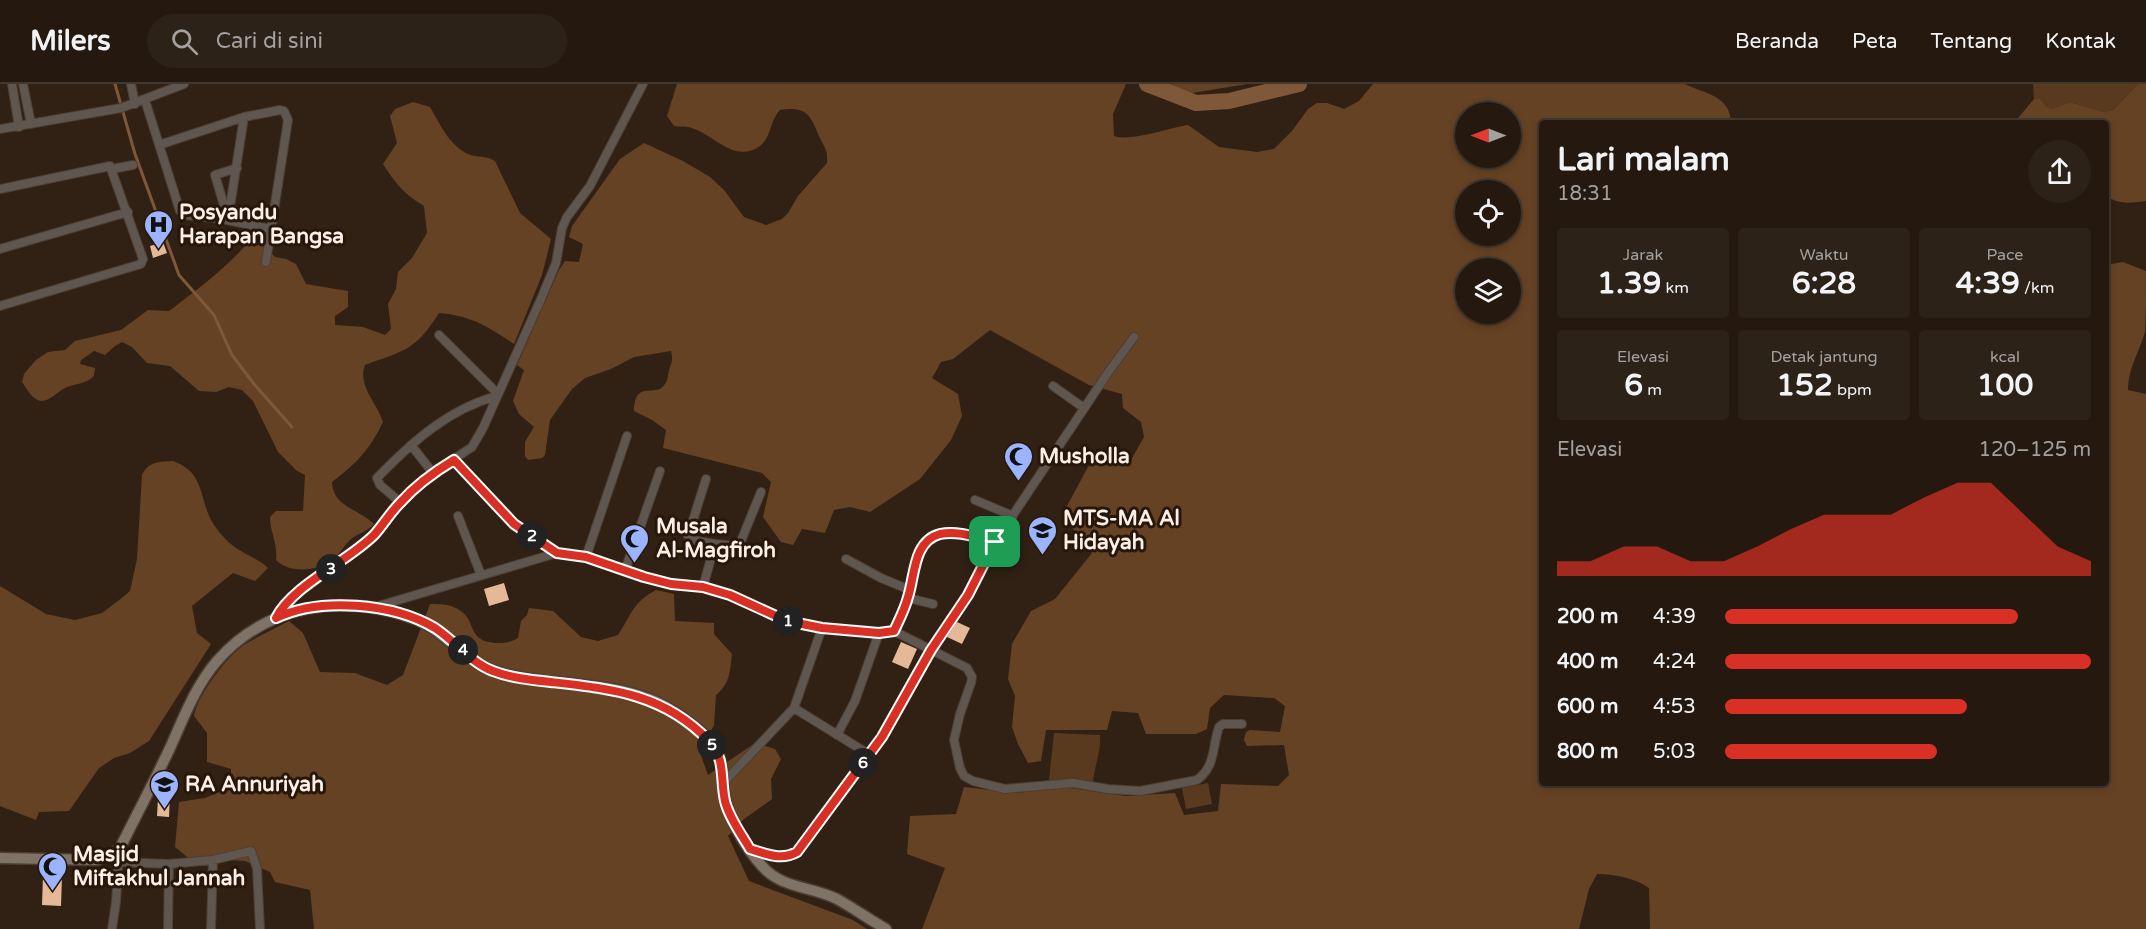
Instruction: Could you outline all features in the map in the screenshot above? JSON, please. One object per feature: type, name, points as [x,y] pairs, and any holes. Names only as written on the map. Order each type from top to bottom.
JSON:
[{"type":"main road","points":[[0,858],[97,860],[119,850],[206,677],[216,662],[233,646],[289,612],[319,606],[373,607],[415,618],[435,628],[474,659],[494,671],[519,677],[609,689],[640,697],[675,712],[716,750],[722,764],[725,802],[750,849],[762,866],[778,880],[835,898],[885,929]]},
{"type":"street","points":[[12,84],[19,126]]},
{"type":"street","points":[[22,84],[31,124]]},
{"type":"street","points":[[131,84],[135,104]]},
{"type":"street","points":[[0,129],[123,108],[184,84]]},
{"type":"street","points":[[276,618],[286,602],[374,535],[400,502],[433,473],[472,447],[483,428],[542,299],[556,263],[562,228],[567,217],[590,186],[643,84]]},
{"type":"street","points":[[145,100],[180,211],[185,215],[228,220],[270,229]]},
{"type":"street","points":[[159,145],[244,117],[280,110],[287,115],[266,262]]},
{"type":"street","points":[[228,220],[244,117]]},
{"type":"street","points":[[0,189],[109,167],[134,165]]},
{"type":"street","points":[[0,306],[141,264],[143,259],[128,212],[109,167]]},
{"type":"street","points":[[228,220],[215,175],[237,168]]},
{"type":"street","points":[[0,249],[128,212]]},
{"type":"street","points":[[439,335],[497,395]]},
{"type":"street","points":[[750,849],[780,858],[797,852],[870,755],[902,704],[931,650],[968,595],[995,542],[1134,337]]},
{"type":"street","points":[[1053,386],[1084,408]]},
{"type":"street","points":[[400,502],[380,485],[377,478],[411,445],[452,415],[497,395]]},
{"type":"street","points":[[586,557],[627,436]]},
{"type":"street","points":[[411,445],[433,473]]},
{"type":"street","points":[[454,460],[514,524],[557,553]]},
{"type":"street","points":[[625,570],[660,471]]},
{"type":"street","points":[[706,479],[688,536],[691,540],[736,546],[741,541],[762,492]]},
{"type":"street","points":[[975,500],[1013,516]]},
{"type":"street","points":[[458,516],[481,575]]},
{"type":"street","points":[[894,631],[909,594],[922,547],[934,536],[959,533],[995,542]]},
{"type":"street","points":[[703,587],[715,544]]},
{"type":"street","points":[[373,607],[557,553],[586,557],[671,584],[703,587],[730,595],[787,621],[822,628],[879,633],[894,631],[968,668],[971,682],[954,740],[960,768],[964,776],[983,783],[1015,789],[1073,783],[1108,789],[1140,791],[1197,780],[1210,766],[1219,727],[1223,724],[1242,724]]},
{"type":"street","points":[[846,559],[909,594],[933,604]]},
{"type":"street","points":[[724,782],[794,708],[822,628]]},
{"type":"street","points":[[837,735],[855,701],[879,633]]},
{"type":"street","points":[[794,708],[870,755]]},
{"type":"street","points":[[112,929],[117,902],[119,850]]},
{"type":"street","points":[[118,862],[169,864],[213,860],[249,850],[253,853],[258,868],[260,929]]},
{"type":"street","points":[[211,929],[213,860]]},
{"type":"street","points":[[168,929],[169,864]]},
{"type":"shaded area","points":[[677,84],[1126,84],[1113,114],[1114,136],[1140,136],[1188,125],[1219,147],[1257,152],[1274,149],[1292,131],[1308,109],[1317,103],[1327,103],[1344,109],[1359,101],[1373,84],[1685,84],[1721,101],[1726,106],[1731,120],[1539,120],[1539,786],[2109,786],[2109,264],[2123,262],[2146,271],[2145,332],[2132,368],[2128,390],[2146,394],[2146,929],[1650,929],[1649,888],[1624,877],[1597,874],[1589,889],[1579,929],[922,929],[945,868],[907,854],[910,816],[956,814],[964,787],[1017,793],[1063,787],[1126,796],[1175,793],[1184,815],[1218,811],[1221,784],[1278,786],[1289,775],[1284,745],[1247,746],[1244,740],[1246,732],[1250,730],[1280,732],[1285,706],[1274,698],[1224,695],[1210,708],[1207,729],[1196,734],[1146,734],[1138,713],[1112,711],[1107,730],[1046,730],[1041,761],[1028,763],[1012,727],[1015,696],[1008,679],[1012,644],[1031,611],[1055,599],[1092,553],[1062,515],[1088,467],[1101,456],[1131,460],[1144,437],[1141,422],[1123,408],[1122,394],[1089,385],[990,330],[953,359],[941,362],[932,378],[958,394],[962,416],[951,440],[920,479],[870,512],[850,507],[834,510],[825,533],[802,529],[793,545],[781,542],[763,517],[771,482],[762,473],[663,448],[666,430],[634,411],[638,395],[661,388],[666,383],[672,361],[671,351],[634,357],[611,369],[585,378],[572,389],[550,420],[545,455],[542,458],[528,460],[525,456],[525,442],[534,427],[519,414],[513,401],[524,370],[517,365],[559,270],[565,261],[579,262],[583,244],[569,237],[572,226],[620,159],[644,143],[683,161],[710,177],[724,190],[744,217],[766,225],[782,219],[788,213],[798,196],[827,163],[826,151],[813,122],[806,113],[796,109],[780,110],[764,143],[750,151],[732,150],[697,130],[674,126],[667,116]]},
{"type":"shaded area","points":[[1163,84],[1247,84],[1192,93]]},
{"type":"shaded area","points":[[2033,84],[2138,84],[2113,110],[2104,112],[2070,102],[2052,109],[2040,98],[2034,99]]},
{"type":"shaded area","points":[[2138,84],[2146,84],[2146,201],[2120,202],[2109,197],[2109,120],[2016,120],[2034,99],[2040,98],[2052,109],[2070,102],[2104,112],[2113,110]]},
{"type":"shaded area","points":[[413,102],[430,107],[446,134],[461,150],[495,161],[520,213],[551,239],[542,275],[514,344],[479,323],[439,313],[431,326],[408,348],[365,365],[363,372],[366,387],[383,422],[362,455],[332,482],[333,490],[342,502],[374,524],[351,539],[333,560],[312,569],[296,569],[276,560],[270,517],[276,511],[303,511],[305,475],[297,471],[278,452],[253,401],[242,390],[229,387],[216,392],[199,391],[170,366],[147,363],[132,347],[122,342],[105,355],[94,351],[81,360],[80,364],[95,368],[94,376],[87,381],[63,389],[45,401],[36,399],[30,394],[22,382],[24,374],[36,360],[48,352],[65,350],[75,341],[121,330],[148,310],[169,311],[223,268],[251,239],[261,242],[275,257],[296,264],[306,284],[348,291],[348,307],[335,316],[335,325],[363,327],[385,335],[391,329],[388,304],[396,289],[398,272],[412,258],[427,233],[424,206],[401,188],[383,164],[397,143],[390,116],[395,109]]},
{"type":"shaded area","points":[[173,461],[184,466],[197,480],[209,516],[223,536],[237,549],[268,568],[255,581],[233,573],[192,606],[197,633],[211,644],[149,741],[99,768],[69,811],[39,812],[36,820],[0,806],[0,586],[46,614],[75,620],[102,613],[130,591],[137,559],[142,475],[151,465]]},
{"type":"shaded area","points":[[656,590],[674,594],[675,621],[714,623],[714,634],[732,654],[727,682],[716,695],[714,725],[700,753],[708,775],[755,743],[775,749],[781,759],[771,779],[772,799],[744,819],[728,836],[749,881],[853,920],[867,929],[314,929],[310,890],[275,882],[270,872],[245,861],[187,857],[175,847],[179,802],[205,798],[231,787],[231,769],[207,762],[207,733],[194,716],[196,708],[214,677],[229,658],[244,645],[260,636],[289,621],[303,633],[320,672],[355,673],[387,685],[403,675],[430,604],[455,607],[465,614],[477,636],[492,643],[503,643],[518,638],[521,621],[527,615],[529,608],[553,611],[581,637],[598,641],[618,635],[637,604]]},
{"type":"shaded area","points":[[1054,733],[1100,735],[1093,784],[1049,780]]},
{"type":"shaded area","points":[[1208,783],[1212,804],[1186,809],[1182,788]]},
{"type":"building","name":"Posyandu Harapan Bangsa","points":[[163,242],[167,253],[153,258],[150,246]]},
{"type":"building","points":[[504,583],[509,600],[489,606],[484,589]]},
{"type":"building","points":[[957,622],[970,628],[962,644],[947,637]]},
{"type":"building","points":[[901,642],[917,649],[908,669],[892,662]]},
{"type":"building","name":"RA Annuriyah","points":[[163,793],[170,793],[169,817],[157,816],[158,798],[163,798]]},
{"type":"building","name":"Masjid Miftakhul Jannah","points":[[43,875],[62,876],[61,906],[42,905]]},
{"type":"waterway","points":[[115,84],[135,154],[179,275],[214,315],[232,355],[292,427]]},
{"type":"waterway","points":[[1147,84],[1196,103],[1229,101],[1299,84]]},
{"type":"place","name":"Posyandu Harapan Bangsa","points":[[158,250]]},
{"type":"place","name":"Musholla","points":[[1018,482]]},
{"type":"place","name":"MTS-MA Al Hidayah","points":[[1042,556]]},
{"type":"place","name":"Musala Al-Magfiroh","points":[[635,564]]},
{"type":"place","name":"RA Annuriyah","points":[[164,810]]},
{"type":"place","name":"Masjid Miftakhul Jannah","points":[[52,892]]},
{"type":"route","points":[[454,460],[514,524],[557,553],[586,557],[671,584],[703,587],[730,595],[787,621],[822,628],[879,633],[894,631],[908,598],[922,547],[928,541],[941,534],[959,533],[995,542],[968,595],[931,650],[902,704],[870,755],[797,852],[780,858],[750,849],[725,802],[722,764],[716,750],[709,741],[675,712],[640,697],[609,689],[519,677],[494,671],[474,659],[435,628],[415,618],[373,607],[319,606],[289,612],[276,618],[286,602],[374,535],[400,502],[433,473],[454,460]]}]
